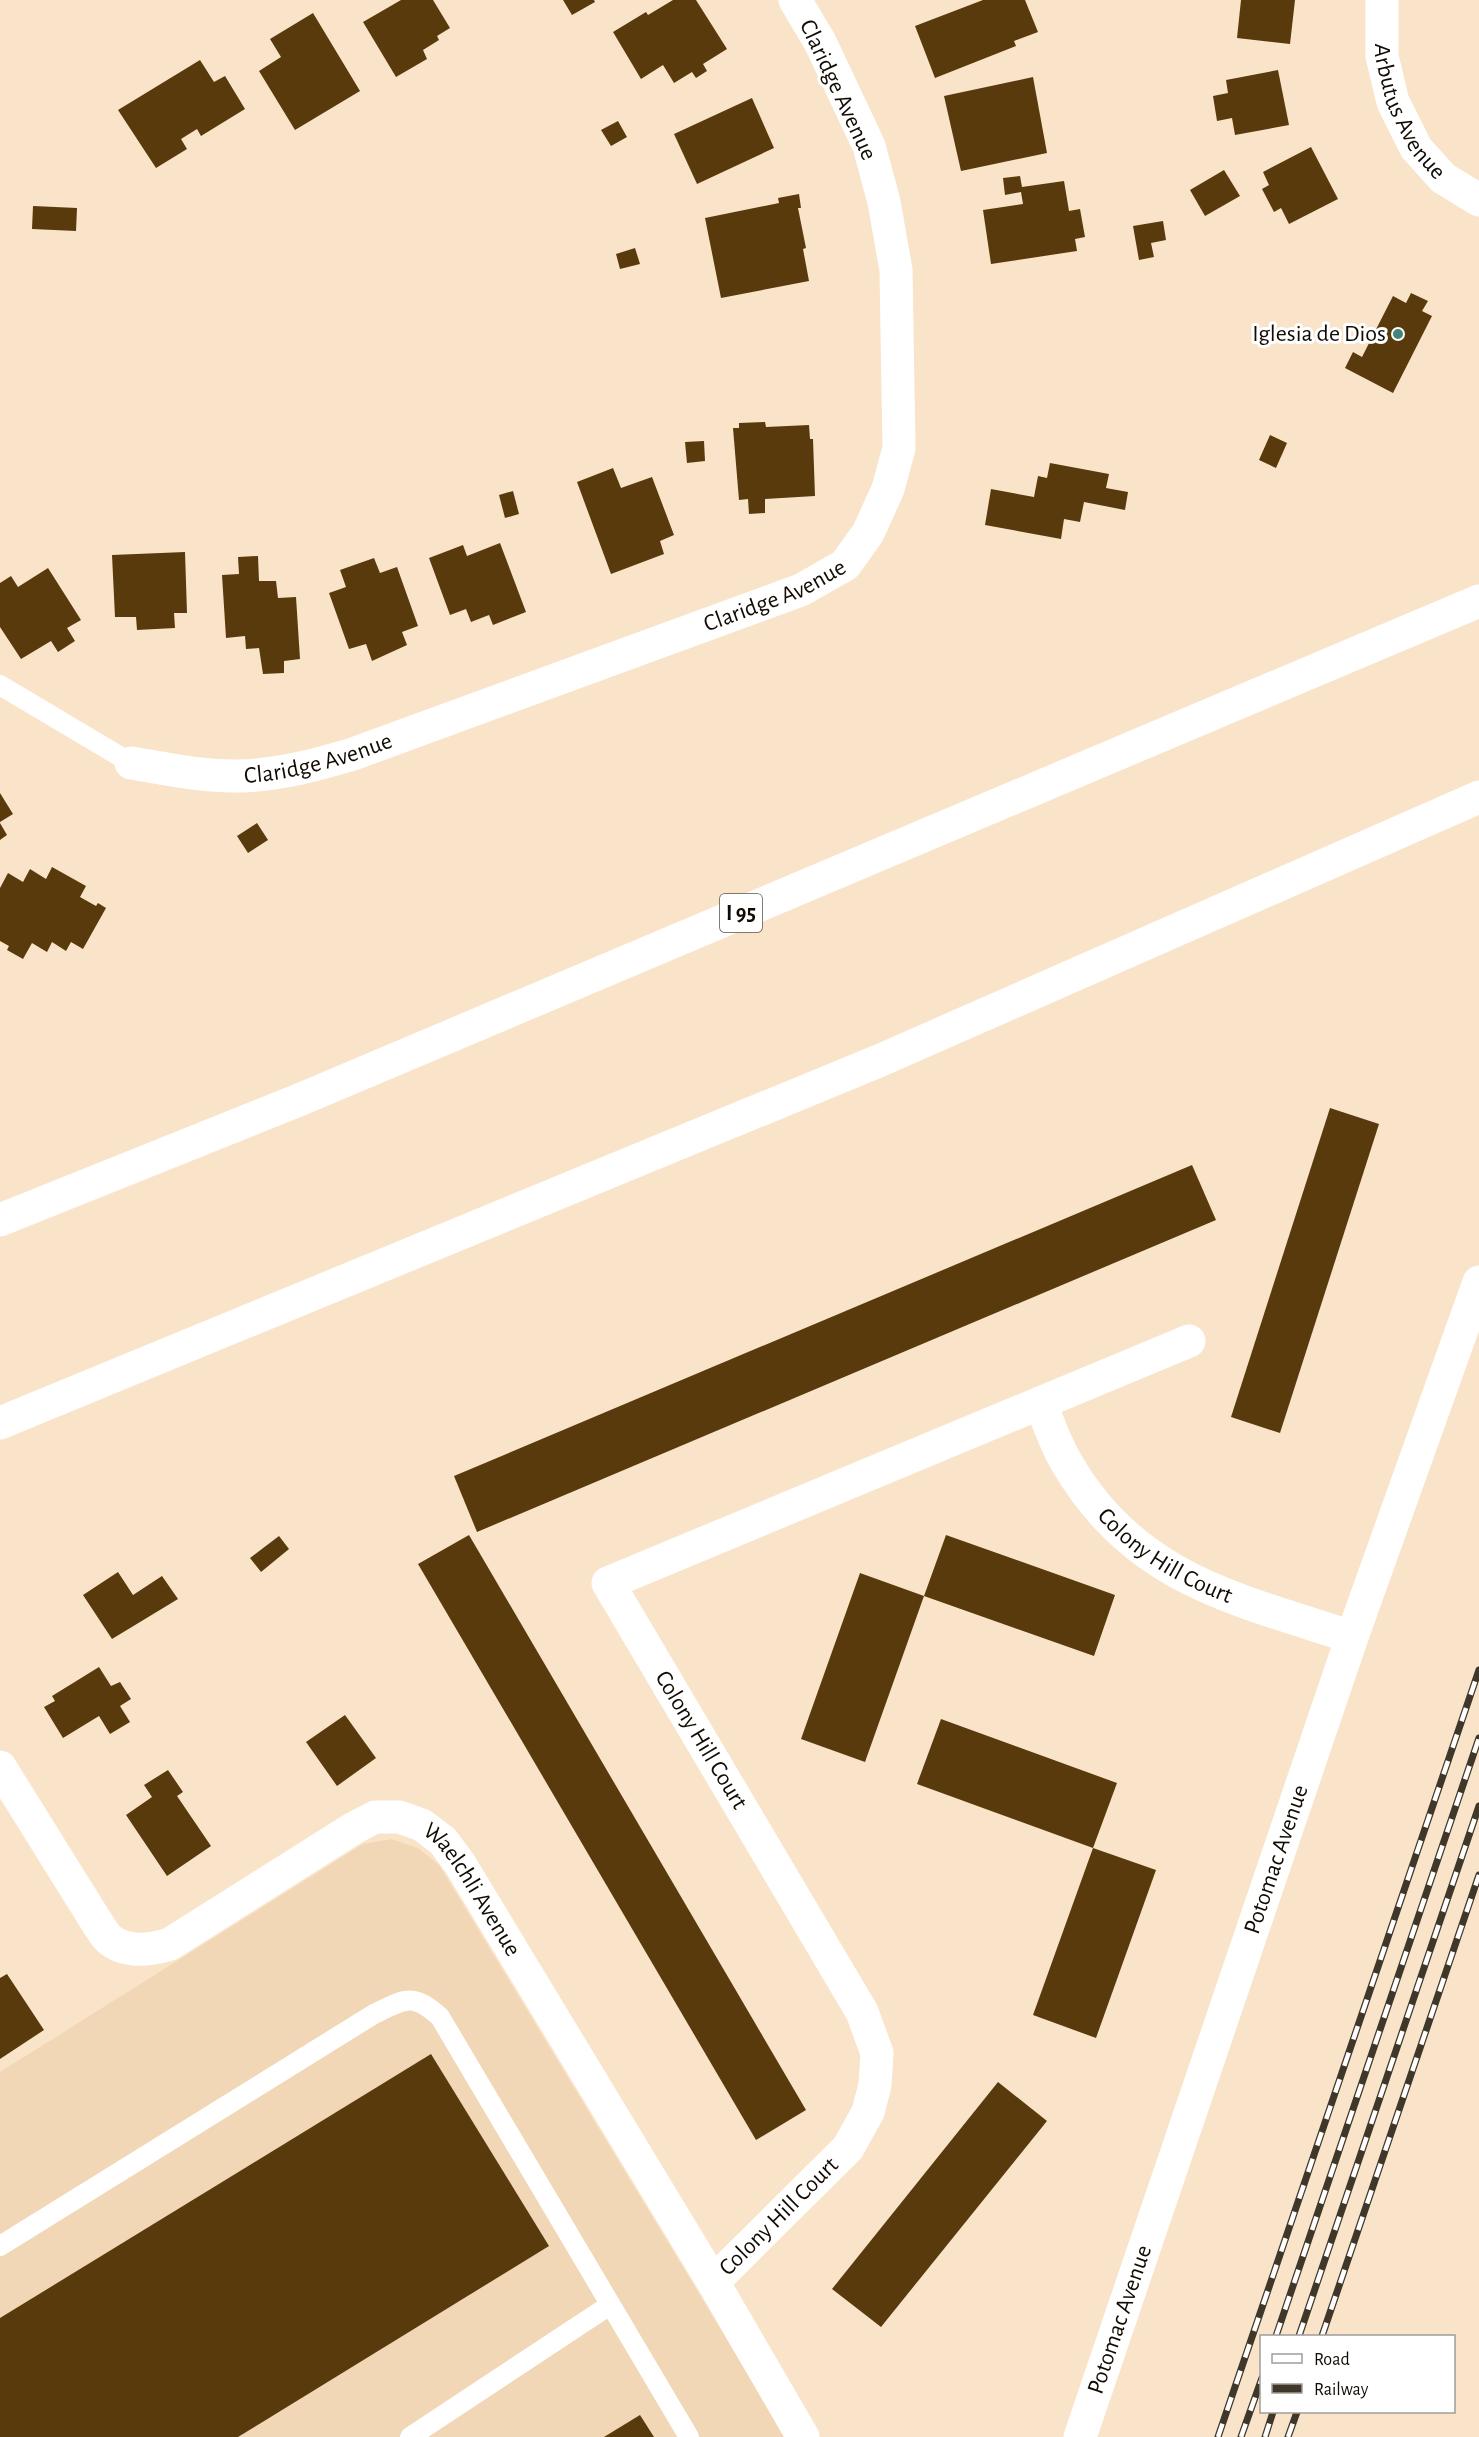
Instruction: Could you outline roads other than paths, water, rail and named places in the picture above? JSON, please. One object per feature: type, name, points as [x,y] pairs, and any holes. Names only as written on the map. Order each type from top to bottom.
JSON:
[{"type":"main road","name":"Claridge Avenue","points":[[131,763],[195,774],[240,776],[298,770],[353,754],[801,590],[845,565],[868,533],[888,489],[899,448],[896,270],[884,202],[869,146],[820,42],[795,0]]},
{"type":"main road","name":"Arbutus Avenue","points":[[1382,0],[1382,56],[1394,102],[1416,148],[1443,178],[1479,200]]},
{"type":"main road","name":"I 95","points":[[0,1220],[299,1100],[1479,601]]},
{"type":"main road","points":[[0,1424],[881,1060],[1479,797]]},
{"type":"main road","name":"Potomac Avenue","points":[[1080,2437],[1352,1637],[1479,1282]]},
{"type":"main road","name":"Colony Hill Court","points":[[713,2282],[848,2148],[868,2112],[875,2085],[877,2053],[862,2012],[608,1583],[1190,1341]]},
{"type":"main road","name":"Colony Hill Court","points":[[1040,1403],[1068,1465],[1118,1531],[1147,1554],[1184,1577],[1236,1599],[1352,1637]]},
{"type":"main road","name":"Waelchli Avenue","points":[[0,1767],[96,1921],[110,1940],[130,1948],[151,1950],[170,1944],[375,1817],[399,1817],[422,1826],[442,1841],[460,1864],[713,2282],[803,2437]]},
{"type":"lane","points":[[0,685],[131,763]]},
{"type":"lane","points":[[0,2246],[374,2014],[404,2000],[423,2002],[440,2017],[689,2437]]},
{"type":"lane","points":[[410,2437],[610,2305]]},
{"type":"railway","points":[[1218,2437],[1479,1670]]},
{"type":"railway","points":[[1276,2335],[1479,1738]]},
{"type":"railway","points":[[1299,2335],[1479,1806]]},
{"type":"railway","points":[[1322,2335],[1479,1875]]},
{"type":"railway","points":[[1241,2437],[1260,2384]]},
{"type":"railway","points":[[1265,2437],[1273,2413]]},
{"type":"railway","points":[[1288,2437],[1297,2413]]},
{"type":"place","name":"Iglesia de Dios","points":[[1398,334]]}]
